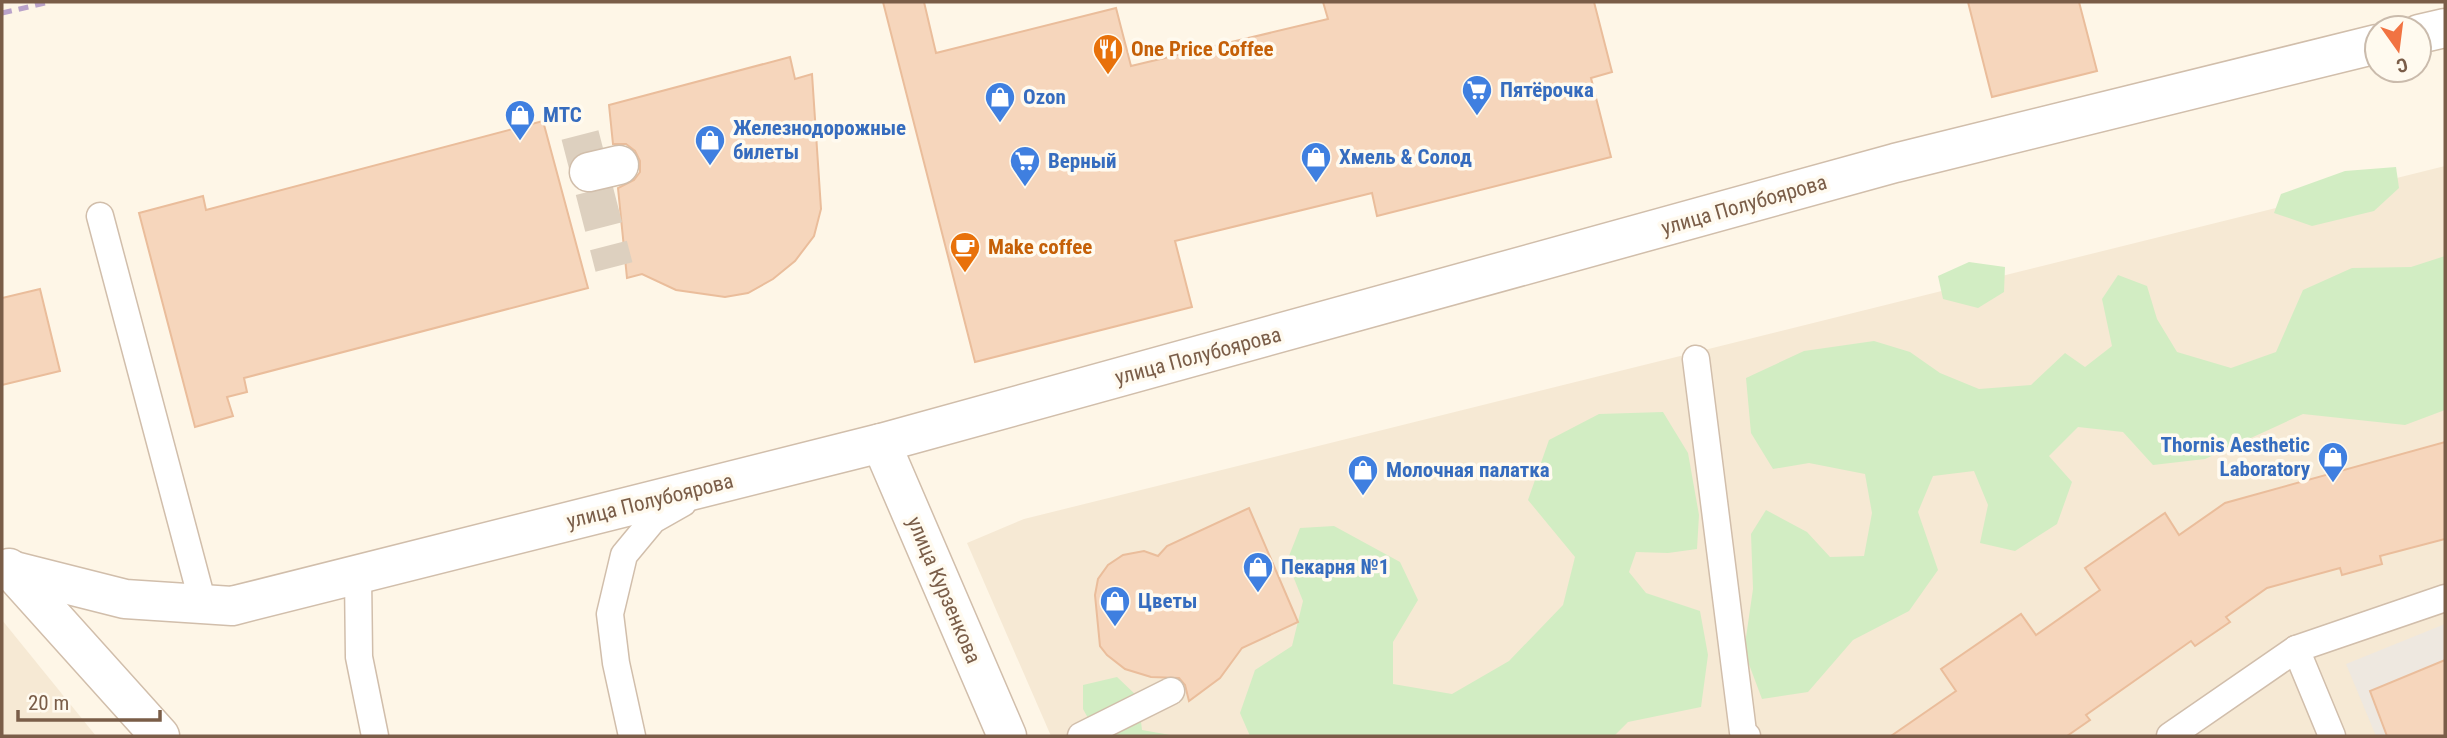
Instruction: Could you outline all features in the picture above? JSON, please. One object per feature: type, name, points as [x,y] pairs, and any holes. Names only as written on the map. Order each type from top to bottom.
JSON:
[{"type":"street","name":"улица Полубоярова","points":[[8,567],[125,599],[232,606],[881,443],[1895,163],[2363,47]]},
{"type":"street","name":"улица Курзенкова","points":[[881,443],[1007,736]]},
{"type":"street","points":[[8,567],[160,736]]},
{"type":"lane","points":[[100,215],[203,604]]},
{"type":"lane","points":[[1696,359],[1743,732],[1747,736]]},
{"type":"lane","points":[[632,736],[616,663],[610,614],[625,555],[653,520],[696,496],[740,478]]},
{"type":"lane","points":[[358,575],[359,657],[375,736]]},
{"type":"lane","points":[[2170,736],[2296,649],[2445,598]]},
{"type":"lane","points":[[2296,649],[2332,736]]},
{"type":"lane","points":[[1082,736],[1171,691]]},
{"type":"shaded area","points":[[2445,166],[2445,736],[1051,736],[967,543],[1024,519]]},
{"type":"shaded area","points":[[2,620],[96,736],[2,736]]},
{"type":"shaded area","points":[[2445,624],[2445,736],[2376,736],[2346,664]]},
{"type":"green space","points":[[2396,167],[2399,188],[2374,211],[2312,226],[2274,213],[2281,194],[2345,171]]},
{"type":"green space","points":[[2445,256],[2445,410],[2405,425],[2303,414],[2205,459],[2153,465],[2123,432],[2078,427],[2049,456],[2072,482],[2057,524],[2015,551],[1980,543],[1988,505],[1974,471],[1933,476],[1918,512],[1938,570],[1909,611],[1853,640],[1808,692],[1762,699],[1744,651],[1753,589],[1751,534],[1766,510],[1807,532],[1830,557],[1864,556],[1872,513],[1865,474],[1809,463],[1773,469],[1751,433],[1746,378],[1804,351],[1874,341],[1910,352],[1940,373],[1979,389],[2031,385],[2065,353],[2085,367],[2112,346],[2102,299],[2118,275],[2147,286],[2157,319],[2177,352],[2231,368],[2276,352],[2303,290],[2352,268],[2411,267]]},
{"type":"green space","points":[[1969,262],[2005,267],[2004,292],[1978,308],[1943,299],[1938,276]]},
{"type":"green space","points":[[1663,412],[1688,453],[1699,515],[1697,549],[1668,553],[1636,552],[1629,572],[1646,593],[1700,611],[1708,655],[1701,707],[1628,722],[1614,736],[1250,736],[1240,713],[1255,670],[1292,646],[1303,601],[1287,561],[1300,528],[1334,526],[1400,562],[1418,600],[1393,642],[1393,684],[1452,694],[1509,661],[1563,605],[1575,557],[1528,500],[1549,440],[1599,414]]},
{"type":"green space","points":[[1117,677],[1138,697],[1142,730],[1176,736],[1098,736],[1083,709],[1083,685]]},
{"type":"building","points":[[883,2],[924,2],[936,53],[1116,8],[1131,66],[1328,19],[1323,2],[1594,2],[1612,72],[1591,78],[1611,157],[1377,216],[1372,193],[1175,241],[1192,307],[975,362]]},
{"type":"building","points":[[1968,2],[2079,2],[2097,71],[1992,97]]},
{"type":"building","points":[[790,57],[795,79],[812,74],[821,209],[814,236],[795,261],[773,279],[748,293],[725,297],[676,290],[642,274],[627,278],[618,188],[634,180],[640,172],[640,161],[635,151],[626,144],[613,144],[609,105]]},
{"type":"building","points":[[543,121],[588,288],[244,378],[247,392],[227,397],[233,416],[195,427],[139,213],[203,196],[206,210]]},
{"type":"building","points":[[40,289],[60,371],[2,385],[2,298]]},
{"type":"building","points":[[2445,442],[2445,539],[2380,556],[2382,564],[2342,575],[2340,568],[2267,588],[2226,617],[2230,622],[2195,646],[2191,641],[2086,715],[2090,720],[2067,736],[1891,736],[1956,691],[1941,669],[2021,614],[2036,635],[2100,590],[2085,568],[2165,513],[2179,535],[2225,503]]},
{"type":"building","points":[[1249,508],[1298,622],[1242,648],[1220,678],[1189,701],[1185,685],[1179,678],[1151,677],[1125,669],[1107,655],[1100,646],[1095,595],[1098,579],[1108,565],[1123,555],[1144,551],[1158,556],[1167,546]]},
{"type":"building","points":[[2445,660],[2445,736],[2387,736],[2370,691]]},
{"type":"tunnel","points":[[580,135],[614,267]]},
{"type":"railway","points":[[2,13],[50,2]]},
{"type":"place","name":"One Price Coffee","points":[[1108,76]]},
{"type":"place","name":"Пятёрочка","points":[[1477,117]]},
{"type":"place","name":"Ozon","points":[[1000,124]]},
{"type":"place","name":"МТС","points":[[520,142]]},
{"type":"place","name":"Железнодорожные билеты","points":[[710,167]]},
{"type":"place","name":"Хмель & Солод","points":[[1316,184]]},
{"type":"place","name":"Верный","points":[[1025,188]]},
{"type":"place","name":"Make coffee","points":[[965,274]]},
{"type":"place","name":"Thornis Aesthetic Laboratory","points":[[2333,484]]},
{"type":"place","name":"Молочная палатка","points":[[1363,497]]},
{"type":"place","name":"Пекарня №1","points":[[1258,594]]},
{"type":"place","name":"Цветы","points":[[1115,628]]}]
